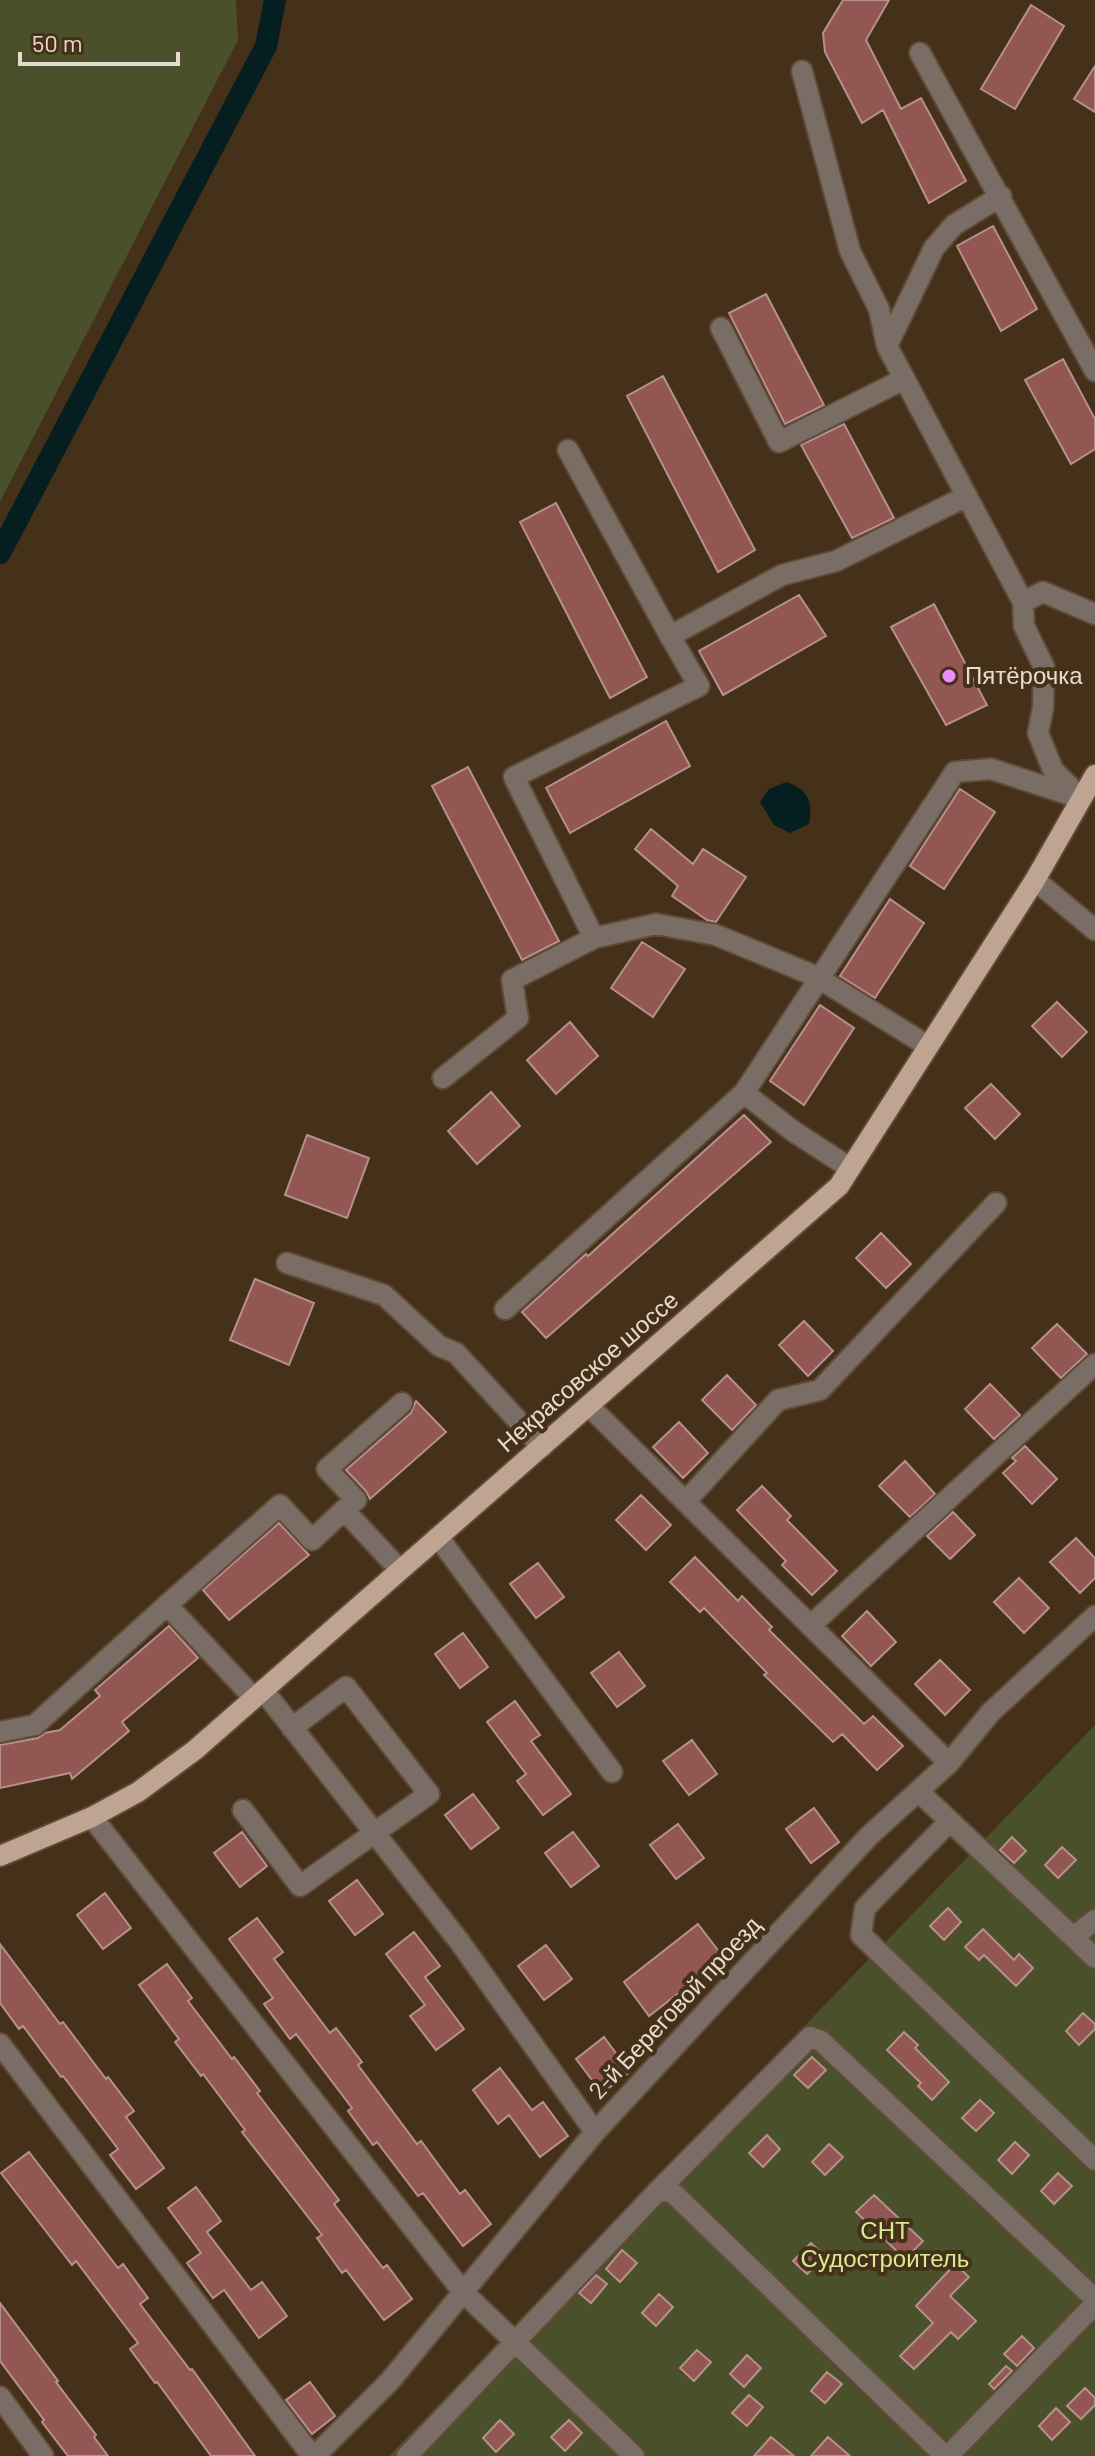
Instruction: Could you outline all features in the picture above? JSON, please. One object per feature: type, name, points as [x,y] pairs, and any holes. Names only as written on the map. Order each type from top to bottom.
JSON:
[{"type":"main road","name":"Некрасовское шоссе","points":[[0,1856],[92,1817],[138,1792],[195,1750],[839,1186],[1035,880],[1095,775]]},
{"type":"street","points":[[920,53],[1095,371]]},
{"type":"street","points":[[802,71],[850,251],[879,309],[887,346],[1023,602],[1024,626],[1044,667],[1043,708],[1038,733],[1053,770],[1081,798]]},
{"type":"street","points":[[887,346],[934,248],[954,225],[1001,196]]},
{"type":"street","points":[[721,328],[779,442],[904,379]]},
{"type":"street","points":[[568,450],[699,686],[514,777],[594,938]]},
{"type":"street","points":[[670,636],[782,575],[836,561],[967,496]]},
{"type":"street","points":[[1023,602],[1043,592],[1095,614]]},
{"type":"street","points":[[505,1309],[744,1093],[955,772],[991,769],[1081,798]]},
{"type":"street","points":[[1035,880],[1095,930]]},
{"type":"street","points":[[443,1078],[518,1018],[512,980],[594,938],[656,924],[716,935],[820,979],[928,1046]]},
{"type":"street","points":[[744,1093],[793,1131],[850,1168]]},
{"type":"street","points":[[686,1501],[778,1400],[820,1390],[996,1203]]},
{"type":"street","points":[[287,1263],[384,1295],[439,1346],[456,1353],[542,1447]]},
{"type":"street","points":[[811,1625],[1095,1364]]},
{"type":"street","points":[[0,1732],[35,1725],[280,1505],[312,1540],[356,1500],[327,1469],[402,1403]]},
{"type":"street","points":[[589,1406],[949,1763]]},
{"type":"street","points":[[344,1510],[400,1570]]},
{"type":"street","points":[[438,1537],[612,1772]]},
{"type":"street","points":[[167,1605],[292,1728],[459,1941],[595,2132]]},
{"type":"street","name":"2-й Береговой проезд","points":[[314,2456],[390,2381],[595,2132],[869,1836],[949,1763],[991,1712],[1095,1616]]},
{"type":"street","points":[[243,1810],[300,1886],[429,1794],[346,1687],[292,1728]]},
{"type":"street","points":[[918,1791],[1095,1958]]},
{"type":"street","points":[[92,1817],[463,2292],[634,2456]]},
{"type":"street","points":[[950,1821],[865,1908],[861,1935],[1095,2160]]},
{"type":"street","points":[[1073,1937],[1095,1920]]},
{"type":"street","points":[[407,2456],[657,2192],[810,2037],[821,2041],[1095,2301],[947,2456],[671,2191],[657,2192]]},
{"type":"street","points":[[0,2044],[314,2456]]},
{"type":"street","points":[[0,2397],[43,2456]]},
{"type":"green space","points":[[0,0],[236,0],[238,40],[0,502]]},
{"type":"green space","name":"СНТ Судостроитель","points":[[1095,1725],[1095,2456],[389,2456]]},
{"type":"water","points":[[786,782],[804,793],[810,809],[809,824],[790,833],[774,825],[760,802],[769,789]]},
{"type":"building","points":[[843,0],[889,0],[866,40],[901,109],[921,98],[966,181],[929,203],[883,110],[862,123],[825,52],[823,33]]},
{"type":"building","points":[[1031,5],[1064,26],[1015,109],[981,89]]},
{"type":"building","points":[[1095,66],[1095,112],[1074,99]]},
{"type":"building","points":[[993,226],[1037,309],[1001,331],[957,246]]},
{"type":"building","points":[[766,294],[824,405],[785,424],[729,313]]},
{"type":"building","points":[[1063,359],[1095,419],[1095,449],[1071,464],[1025,380]]},
{"type":"building","points":[[663,376],[755,550],[718,572],[627,396]]},
{"type":"building","points":[[844,424],[894,518],[852,538],[801,445]]},
{"type":"building","points":[[556,503],[647,677],[610,698],[520,522]]},
{"type":"building","points":[[799,595],[826,636],[723,695],[699,651]]},
{"type":"building","points":[[934,604],[987,705],[946,725],[891,627]]},
{"type":"building","points":[[666,721],[690,766],[570,833],[546,788]]},
{"type":"building","points":[[468,767],[559,941],[522,960],[432,786]]},
{"type":"building","points":[[960,789],[995,812],[944,889],[910,866]]},
{"type":"building","points":[[651,829],[693,864],[703,849],[746,877],[716,922],[707,920],[672,896],[678,886],[635,849]]},
{"type":"building","points":[[890,899],[924,923],[875,998],[840,976]]},
{"type":"building","points":[[642,942],[685,969],[653,1017],[611,988]]},
{"type":"building","points":[[1057,1002],[1087,1032],[1062,1057],[1032,1026]]},
{"type":"building","points":[[820,1005],[854,1028],[804,1105],[770,1081]]},
{"type":"building","points":[[570,1022],[598,1056],[556,1094],[527,1060]]},
{"type":"building","points":[[991,1084],[1020,1114],[995,1139],[965,1108]]},
{"type":"building","points":[[491,1092],[520,1126],[477,1164],[448,1131]]},
{"type":"building","points":[[744,1115],[771,1142],[546,1338],[522,1312]]},
{"type":"building","points":[[307,1135],[369,1158],[347,1218],[285,1195]]},
{"type":"building","points":[[881,1233],[911,1264],[886,1288],[856,1258]]},
{"type":"building","points":[[255,1279],[314,1303],[289,1365],[230,1340]]},
{"type":"building","points":[[804,1321],[833,1351],[808,1376],[779,1345]]},
{"type":"building","points":[[1057,1324],[1087,1354],[1061,1378],[1032,1348]]},
{"type":"building","points":[[727,1375],[756,1405],[732,1430],[702,1400]]},
{"type":"building","points":[[990,1384],[1020,1415],[994,1439],[965,1409]]},
{"type":"building","points":[[416,1401],[446,1432],[370,1499],[346,1470],[411,1413]]},
{"type":"building","points":[[679,1422],[708,1453],[683,1478],[653,1447]]},
{"type":"building","points":[[1025,1446],[1057,1479],[1032,1504],[1003,1473],[1016,1461],[1012,1458]]},
{"type":"building","points":[[905,1461],[935,1494],[910,1517],[879,1486]]},
{"type":"building","points":[[762,1486],[791,1516],[787,1520],[837,1571],[812,1595],[782,1565],[786,1561],[737,1510]]},
{"type":"building","points":[[641,1495],[671,1525],[646,1550],[616,1520]]},
{"type":"building","points":[[953,1512],[975,1535],[950,1559],[927,1536]]},
{"type":"building","points":[[279,1523],[309,1555],[229,1620],[203,1590]]},
{"type":"building","points":[[1076,1538],[1095,1558],[1095,1578],[1080,1593],[1050,1562]]},
{"type":"building","points":[[695,1557],[738,1601],[742,1596],[772,1627],[769,1630],[864,1724],[873,1716],[903,1746],[877,1770],[842,1734],[833,1742],[764,1675],[767,1673],[704,1608],[700,1612],[670,1582]]},
{"type":"building","points":[[538,1563],[564,1597],[536,1618],[510,1584]]},
{"type":"building","points":[[1019,1578],[1049,1608],[1024,1633],[994,1602]]},
{"type":"building","points":[[867,1611],[896,1642],[871,1666],[842,1636]]},
{"type":"building","points":[[169,1626],[198,1658],[122,1722],[129,1731],[72,1779],[70,1773],[0,1788],[0,1745],[38,1738],[60,1730],[100,1696],[95,1690]]},
{"type":"building","points":[[463,1633],[488,1667],[460,1688],[435,1654]]},
{"type":"building","points":[[619,1652],[645,1686],[617,1707],[591,1673]]},
{"type":"building","points":[[940,1660],[970,1690],[945,1715],[915,1684]]},
{"type":"building","points":[[515,1701],[540,1735],[531,1741],[571,1794],[543,1815],[517,1781],[526,1774],[487,1722]]},
{"type":"building","points":[[692,1740],[717,1774],[689,1795],[663,1761]]},
{"type":"building","points":[[473,1794],[499,1828],[471,1849],[445,1815]]},
{"type":"building","points":[[814,1808],[839,1842],[811,1863],[786,1829]]},
{"type":"building","points":[[678,1824],[704,1858],[676,1879],[650,1845]]},
{"type":"building","points":[[242,1832],[267,1866],[240,1887],[214,1853]]},
{"type":"building","points":[[573,1832],[599,1866],[571,1887],[545,1853]]},
{"type":"building","points":[[1012,1837],[1026,1851],[1014,1863],[1000,1850]]},
{"type":"building","points":[[1062,1847],[1076,1860],[1058,1878],[1045,1865]]},
{"type":"building","points":[[357,1880],[383,1914],[355,1935],[329,1901]]},
{"type":"building","points":[[105,1893],[131,1928],[103,1949],[77,1915]]},
{"type":"building","points":[[948,1908],[961,1922],[944,1940],[930,1926]]},
{"type":"building","points":[[257,1918],[283,1952],[274,1959],[330,2033],[336,2028],[362,2062],[358,2065],[417,2144],[421,2141],[460,2194],[465,2190],[491,2224],[463,2246],[423,2193],[418,2196],[377,2142],[373,2145],[348,2111],[352,2108],[296,2034],[290,2039],[264,2004],[273,1998],[229,1939]]},
{"type":"building","points":[[698,1924],[724,1958],[649,2016],[624,1982]]},
{"type":"building","points":[[983,1929],[1014,1960],[1019,1954],[1033,1968],[1016,1986],[984,1955],[979,1960],[965,1947]]},
{"type":"building","points":[[414,1932],[440,1966],[425,1977],[464,2029],[436,2050],[410,2016],[425,2005],[386,1954]]},
{"type":"building","points":[[0,1944],[60,2024],[63,2022],[134,2111],[126,2117],[164,2168],[136,2189],[110,2155],[118,2149],[23,2026],[19,2029],[0,2003]]},
{"type":"building","points":[[546,1945],[572,1979],[544,2000],[518,1966]]},
{"type":"building","points":[[167,1964],[192,1998],[188,2001],[260,2091],[257,2093],[339,2200],[334,2204],[383,2268],[387,2265],[412,2299],[384,2320],[346,2270],[342,2273],[317,2238],[322,2235],[242,2132],[245,2130],[203,2074],[201,2076],[175,2042],[179,2039],[139,1985]]},
{"type":"building","points":[[1083,2013],[1095,2024],[1095,2029],[1079,2045],[1066,2031]]},
{"type":"building","points":[[904,2032],[918,2045],[915,2048],[949,2082],[932,2100],[918,2086],[921,2083],[887,2050]]},
{"type":"building","points":[[604,2037],[630,2072],[602,2093],[576,2059]]},
{"type":"building","points":[[812,2057],[826,2070],[808,2088],[794,2075]]},
{"type":"building","points":[[500,2068],[532,2110],[543,2102],[568,2136],[540,2157],[509,2115],[498,2124],[473,2090]]},
{"type":"building","points":[[980,2100],[994,2113],[976,2131],[962,2118]]},
{"type":"building","points":[[767,2135],[780,2149],[763,2167],[749,2153]]},
{"type":"building","points":[[1015,2142],[1029,2155],[1012,2174],[998,2160]]},
{"type":"building","points":[[829,2144],[843,2157],[825,2175],[812,2162]]},
{"type":"building","points":[[29,2152],[118,2268],[123,2264],[148,2298],[140,2304],[255,2456],[211,2456],[155,2383],[130,2349],[138,2343],[76,2261],[72,2265],[1,2173]]},
{"type":"building","points":[[1058,2173],[1072,2186],[1054,2204],[1041,2191]]},
{"type":"building","points":[[196,2187],[221,2221],[207,2232],[251,2290],[262,2282],[287,2316],[259,2338],[224,2290],[213,2298],[187,2263],[201,2253],[168,2208]]},
{"type":"building","points":[[874,2195],[923,2241],[905,2259],[856,2212]]},
{"type":"building","points":[[811,2243],[825,2256],[807,2274],[793,2261]]},
{"type":"building","points":[[622,2250],[637,2263],[620,2282],[606,2269]]},
{"type":"building","points":[[955,2264],[969,2277],[950,2296],[976,2321],[958,2339],[951,2332],[914,2369],[900,2356],[933,2323],[916,2306]]},
{"type":"building","points":[[596,2275],[607,2284],[591,2303],[579,2293]]},
{"type":"building","points":[[659,2294],[673,2307],[656,2326],[642,2313]]},
{"type":"building","points":[[0,2303],[58,2381],[108,2456],[68,2456],[42,2422],[44,2420],[0,2361]]},
{"type":"building","points":[[1022,2336],[1034,2348],[1017,2366],[1004,2354]]},
{"type":"building","points":[[697,2350],[711,2362],[694,2381],[680,2368]]},
{"type":"building","points":[[747,2355],[761,2368],[744,2387],[730,2374]]},
{"type":"building","points":[[1006,2366],[1012,2371],[994,2389],[989,2384]]},
{"type":"building","points":[[827,2372],[842,2384],[825,2403],[811,2391]]},
{"type":"building","points":[[310,2382],[335,2416],[312,2434],[286,2400]]},
{"type":"building","points":[[1085,2388],[1095,2398],[1095,2405],[1081,2419],[1067,2406]]},
{"type":"building","points":[[749,2395],[763,2407],[747,2426],[732,2413]]},
{"type":"building","points":[[1056,2408],[1070,2422],[1052,2440],[1039,2426]]},
{"type":"building","points":[[500,2420],[514,2434],[496,2452],[483,2438]]},
{"type":"building","points":[[569,2420],[582,2433],[565,2451],[551,2437]]},
{"type":"building","points":[[771,2437],[794,2456],[754,2456]]},
{"type":"building","points":[[828,2437],[850,2456],[811,2456]]},
{"type":"waterway","points":[[0,553],[266,46],[275,0]]},
{"type":"place","name":"Пятёрочка","points":[[949,676]]}]
